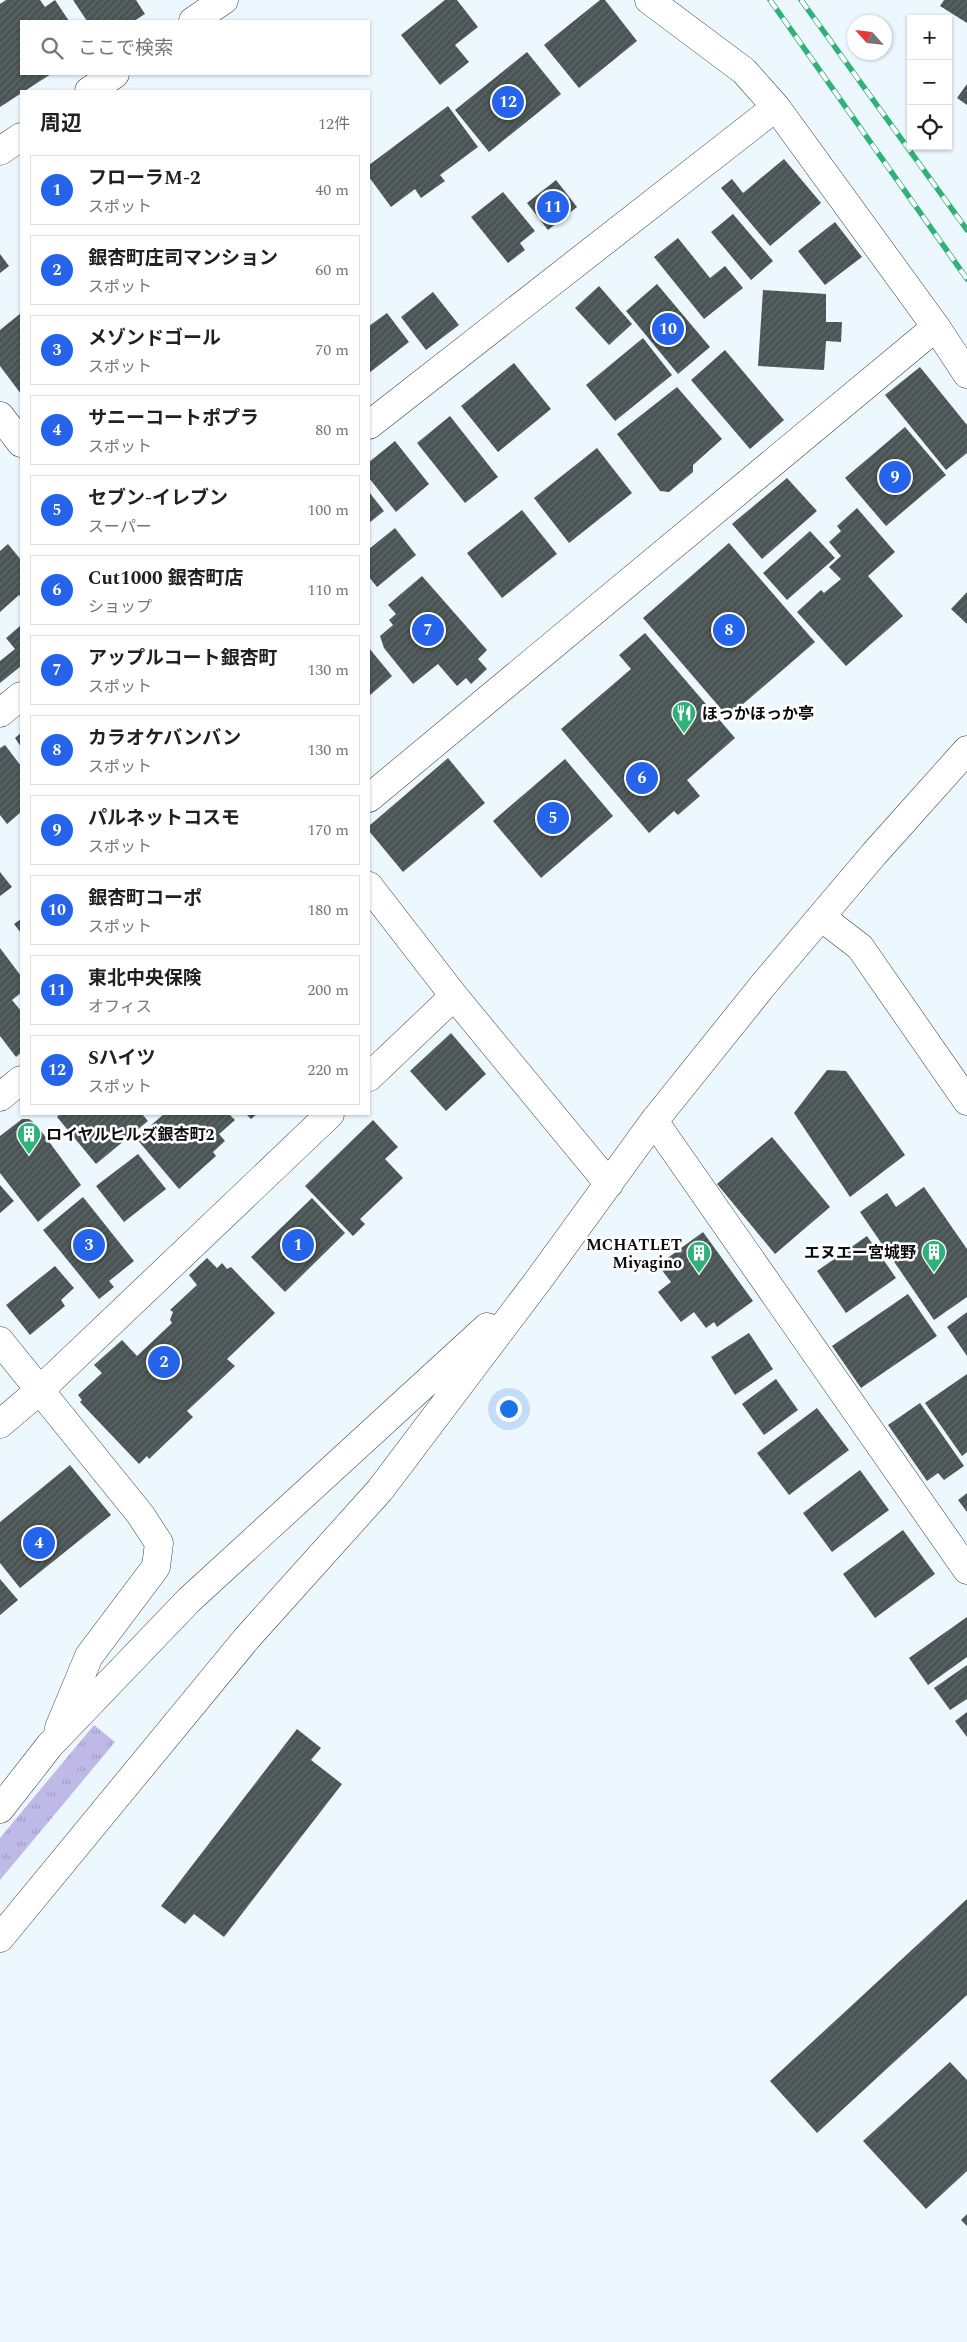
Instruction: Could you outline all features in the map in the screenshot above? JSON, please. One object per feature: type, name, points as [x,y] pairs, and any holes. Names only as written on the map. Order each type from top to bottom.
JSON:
[{"type":"street","points":[[194,20],[224,0]]},
{"type":"street","points":[[649,0],[744,71],[776,107],[936,327],[967,374]]},
{"type":"street","points":[[91,90],[113,75]]},
{"type":"street","points":[[370,424],[776,107]]},
{"type":"street","points":[[0,151],[20,138]]},
{"type":"street","points":[[370,797],[936,327]]},
{"type":"street","points":[[0,416],[20,442]]},
{"type":"street","points":[[0,713],[20,697]]},
{"type":"street","points":[[0,1938],[247,1638],[380,1490],[540,1278],[654,1121],[821,917],[967,750]]},
{"type":"street","points":[[370,887],[454,996],[609,1184]]},
{"type":"street","points":[[821,917],[860,947],[967,1101]]},
{"type":"street","points":[[370,1076],[454,996]]},
{"type":"street","points":[[0,1097],[20,1081]]},
{"type":"street","points":[[0,1424],[40,1390],[329,1115]]},
{"type":"street","points":[[654,1121],[967,1570]]},
{"type":"street","points":[[0,1809],[54,1741],[190,1600],[540,1278]]},
{"type":"street","points":[[0,1341],[140,1514],[159,1543],[156,1567],[89,1656],[54,1741]]},
{"type":"green space","points":[[94,1725],[115,1742],[0,1880],[0,1838]]},
{"type":"building","points":[[6,0],[40,0],[45,7],[55,0],[68,20],[20,20],[20,75],[49,75],[26,90],[20,90],[20,94],[0,107],[0,4]]},
{"type":"building","points":[[73,0],[136,0],[145,14],[136,20],[86,20]]},
{"type":"building","points":[[445,0],[457,0],[478,27],[455,45],[469,62],[440,85],[401,35]]},
{"type":"building","points":[[600,0],[605,0],[637,41],[579,88],[544,45]]},
{"type":"building","points":[[944,0],[967,0],[967,23],[940,6]]},
{"type":"building","points":[[527,52],[561,94],[489,152],[455,110]]},
{"type":"building","points":[[967,84],[967,105],[957,98]]},
{"type":"building","points":[[448,106],[478,147],[440,175],[445,181],[421,198],[415,189],[391,207],[370,178],[370,164]]},
{"type":"building","points":[[784,159],[821,203],[770,246],[721,188],[732,179],[743,193]]},
{"type":"building","points":[[556,180],[577,207],[548,230],[527,203]]},
{"type":"building","points":[[503,192],[535,231],[520,243],[525,250],[508,263],[471,217]]},
{"type":"building","points":[[733,214],[773,261],[751,280],[711,232]]},
{"type":"building","points":[[835,222],[862,257],[825,285],[798,251]]},
{"type":"building","points":[[678,238],[710,278],[725,266],[743,288],[704,319],[654,257]]},
{"type":"building","points":[[0,254],[9,266],[0,273]]},
{"type":"building","points":[[657,284],[710,347],[678,374],[626,311]]},
{"type":"building","points":[[599,286],[632,324],[609,345],[575,308]]},
{"type":"building","points":[[763,290],[826,294],[826,322],[842,322],[841,342],[826,341],[824,370],[758,366]]},
{"type":"building","points":[[433,292],[459,325],[426,350],[401,317]]},
{"type":"building","points":[[387,313],[409,342],[370,372],[370,325]]},
{"type":"building","points":[[20,314],[20,393],[0,366],[0,330]]},
{"type":"building","points":[[643,338],[672,375],[615,421],[586,385]]},
{"type":"building","points":[[725,350],[784,420],[750,449],[691,380]]},
{"type":"building","points":[[514,363],[551,409],[498,452],[461,406]]},
{"type":"building","points":[[920,367],[967,425],[967,453],[946,470],[885,395]]},
{"type":"building","points":[[677,387],[722,439],[693,465],[693,472],[669,492],[660,491],[617,434]]},
{"type":"building","points":[[450,416],[498,477],[465,503],[417,443]]},
{"type":"building","points":[[905,427],[946,475],[886,526],[845,478]]},
{"type":"building","points":[[395,441],[429,484],[396,512],[370,479],[370,461]]},
{"type":"building","points":[[597,448],[632,493],[569,543],[534,498]]},
{"type":"building","points":[[787,478],[817,511],[762,559],[732,524]]},
{"type":"building","points":[[370,493],[384,511],[370,522]]},
{"type":"building","points":[[857,508],[895,552],[868,576],[903,616],[846,666],[797,612],[821,590],[824,593],[841,579],[829,567],[841,556],[829,542],[841,531],[837,526]]},
{"type":"building","points":[[522,510],[557,554],[502,598],[467,553]]},
{"type":"building","points":[[395,528],[416,555],[377,587],[370,578],[370,548]]},
{"type":"building","points":[[810,531],[835,558],[787,600],[763,573]]},
{"type":"building","points":[[729,543],[815,642],[728,717],[643,618]]},
{"type":"building","points":[[8,544],[20,559],[20,596],[19,595],[0,612],[0,551]]},
{"type":"building","points":[[422,576],[487,650],[478,659],[487,669],[471,684],[466,678],[457,686],[438,664],[413,684],[384,648],[380,636],[393,625],[389,620],[396,614],[388,605]]},
{"type":"building","points":[[967,592],[967,624],[951,609]]},
{"type":"building","points":[[20,626],[20,667],[0,683],[0,661],[15,649],[6,638]]},
{"type":"building","points":[[645,633],[735,738],[687,780],[700,796],[678,815],[674,811],[649,833],[561,729],[631,669],[619,655]]},
{"type":"building","points":[[370,649],[392,676],[370,695]]},
{"type":"building","points":[[20,734],[20,746],[15,738]]},
{"type":"building","points":[[5,745],[20,765],[20,813],[7,824],[0,815],[0,748]]},
{"type":"building","points":[[448,758],[485,803],[403,872],[370,832],[370,825]]},
{"type":"building","points":[[565,759],[613,816],[541,878],[493,821]]},
{"type":"building","points":[[0,872],[12,887],[0,896]]},
{"type":"building","points":[[20,920],[20,932],[14,924]]},
{"type":"building","points":[[0,948],[20,975],[20,994],[12,1000],[20,1010],[20,1054],[16,1057],[0,1036]]},
{"type":"building","points":[[451,1033],[486,1074],[446,1111],[410,1071]]},
{"type":"building","points":[[827,1070],[846,1071],[905,1155],[850,1197],[794,1113]]},
{"type":"building","points":[[59,1115],[143,1115],[148,1121],[96,1164],[57,1117]]},
{"type":"building","points":[[163,1115],[230,1115],[235,1120],[219,1134],[225,1141],[213,1152],[216,1156],[179,1189],[136,1138]]},
{"type":"building","points":[[247,1115],[256,1115],[251,1119]]},
{"type":"building","name":"ロイヤルヒルズ銀杏町2","points":[[22,1119],[29,1119],[36,1124],[81,1185],[38,1222],[0,1173],[0,1136]]},
{"type":"building","points":[[373,1120],[398,1147],[385,1159],[403,1178],[360,1219],[365,1224],[353,1236],[305,1186]]},
{"type":"building","points":[[772,1137],[830,1207],[775,1254],[717,1184]]},
{"type":"building","points":[[138,1154],[166,1189],[124,1222],[96,1186]]},
{"type":"building","points":[[0,1185],[14,1201],[0,1213]]},
{"type":"building","name":"エヌエー宮城野","points":[[924,1187],[967,1249],[967,1297],[934,1320],[860,1212],[887,1193],[896,1207]]},
{"type":"building","points":[[83,1197],[134,1261],[109,1281],[114,1287],[99,1299],[43,1230]]},
{"type":"building","points":[[312,1198],[345,1233],[285,1292],[251,1257]]},
{"type":"building","name":"MCHATLET Miyagino","points":[[703,1232],[753,1301],[717,1327],[714,1322],[706,1328],[694,1312],[681,1322],[658,1292],[671,1282],[658,1265]]},
{"type":"building","points":[[867,1236],[896,1278],[846,1313],[817,1271]]},
{"type":"building","points":[[207,1258],[217,1268],[222,1263],[227,1269],[231,1267],[275,1313],[227,1359],[235,1366],[187,1411],[193,1417],[149,1459],[147,1456],[139,1464],[80,1402],[82,1400],[78,1395],[102,1373],[94,1365],[122,1340],[137,1356],[172,1323],[170,1320],[173,1312],[170,1310],[197,1285],[189,1275]]},
{"type":"building","points":[[55,1266],[74,1288],[61,1300],[65,1306],[30,1335],[6,1305]]},
{"type":"building","points":[[908,1294],[937,1336],[861,1388],[832,1346]]},
{"type":"building","points":[[967,1312],[967,1356],[947,1327]]},
{"type":"building","points":[[749,1333],[773,1369],[735,1395],[711,1357]]},
{"type":"building","points":[[967,1374],[967,1452],[962,1456],[925,1403]]},
{"type":"building","points":[[776,1379],[798,1410],[764,1435],[742,1404]]},
{"type":"building","points":[[920,1403],[964,1466],[944,1480],[938,1473],[927,1481],[888,1425]]},
{"type":"building","points":[[817,1408],[849,1450],[789,1495],[757,1453]]},
{"type":"building","points":[[70,1465],[111,1515],[20,1588],[0,1563],[0,1522]]},
{"type":"building","points":[[860,1470],[889,1510],[832,1552],[803,1513]]},
{"type":"building","points":[[967,1493],[967,1512],[958,1500]]},
{"type":"building","points":[[903,1530],[935,1574],[875,1618],[843,1574]]},
{"type":"building","points":[[0,1579],[18,1600],[0,1615]]},
{"type":"building","points":[[967,1617],[967,1657],[928,1685],[909,1658]]},
{"type":"building","points":[[967,1665],[967,1699],[950,1710],[934,1688]]},
{"type":"building","points":[[967,1712],[967,1737],[955,1721]]},
{"type":"building","points":[[297,1729],[321,1748],[311,1760],[342,1784],[224,1937],[194,1914],[185,1924],[161,1906]]},
{"type":"building","points":[[967,1899],[967,1995],[817,2133],[770,2081]]},
{"type":"building","points":[[950,2062],[967,2080],[967,2171],[926,2209],[863,2141]]},
{"type":"building","points":[[967,2214],[967,2226],[961,2220]]},
{"type":"railway","points":[[770,0],[967,279]]},
{"type":"railway","points":[[801,0],[967,230]]},
{"type":"place","name":"Sハイツ","points":[[508,102]]},
{"type":"place","name":"東北中央保険","points":[[553,207]]},
{"type":"place","name":"銀杏町コーポ","points":[[668,329]]},
{"type":"place","name":"パルネットコスモ","points":[[895,477]]},
{"type":"place","name":"アップルコート銀杏町","points":[[428,630]]},
{"type":"place","name":"カラオケバンバン","points":[[729,630]]},
{"type":"place","name":"ほっかほっか亭","points":[[684,734]]},
{"type":"place","name":"Cut1000 銀杏町店","points":[[642,778]]},
{"type":"place","name":"セブン-イレブン","points":[[553,818]]},
{"type":"place","name":"ロイヤルヒルズ銀杏町2","points":[[29,1155]]},
{"type":"place","name":"メゾンドゴール","points":[[89,1245]]},
{"type":"place","name":"フローラM-2","points":[[298,1245]]},
{"type":"place","name":"エヌエー宮城野","points":[[934,1273]]},
{"type":"place","name":"MCHATLET Miyagino","points":[[699,1274]]},
{"type":"place","name":"銀杏町庄司マンション","points":[[164,1362]]},
{"type":"place","name":"サニーコートポプラ","points":[[39,1543]]}]
